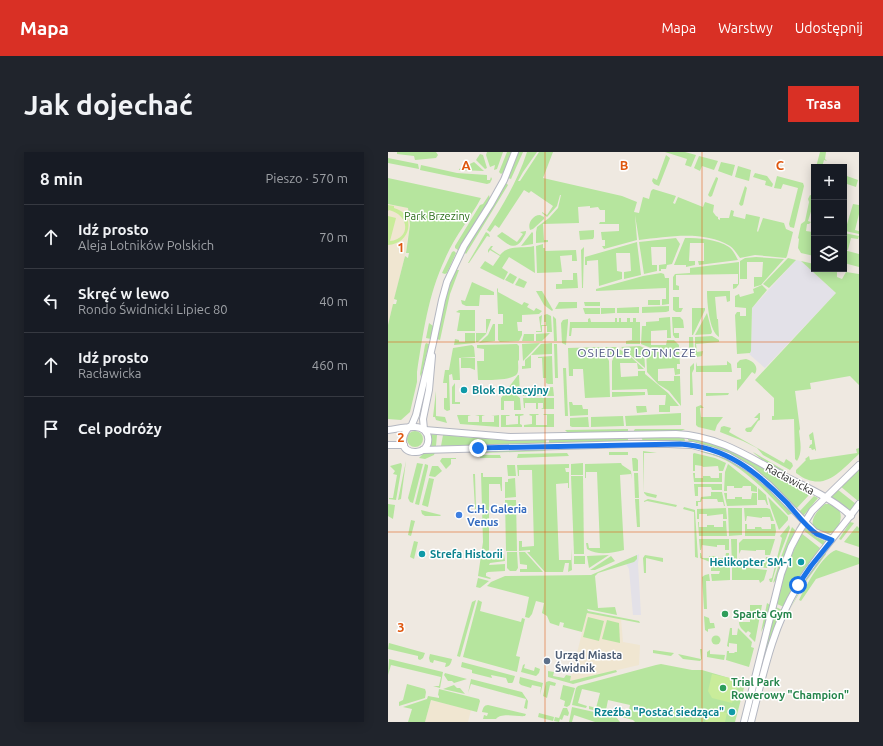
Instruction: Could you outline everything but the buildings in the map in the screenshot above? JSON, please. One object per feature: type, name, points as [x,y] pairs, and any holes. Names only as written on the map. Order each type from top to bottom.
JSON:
[{"type":"street","points":[[404,445],[403,436],[410,427],[416,415],[442,300],[454,264],[497,193],[515,152]]},
{"type":"street","points":[[388,445],[404,445],[412,452],[423,450],[427,446],[429,439],[425,430],[423,419],[429,390],[433,343]]},
{"type":"street","points":[[388,430],[417,426],[425,430]]},
{"type":"street","name":"Racławicka","points":[[425,430],[510,437],[669,434],[691,435],[724,443],[838,505],[850,516]]},
{"type":"street","name":"Racławicka","points":[[423,450],[636,444],[692,445],[728,456],[750,469],[769,485],[818,534],[832,540]]},
{"type":"street","points":[[744,722],[784,565],[793,542],[812,511],[859,465]]},
{"type":"street","points":[[751,722],[769,651],[780,620],[808,570],[859,504]]},
{"type":"shaded area","points":[[388,204],[408,208],[410,225],[407,247],[388,325]]},
{"type":"shaded area","points":[[796,260],[801,261],[811,270],[811,272],[813,272],[836,293],[765,368],[749,354],[751,351],[752,308]]},
{"type":"shaded area","points":[[639,554],[638,564],[641,615],[633,615],[629,569],[625,562]]},
{"type":"shaded area","points":[[587,613],[621,619],[623,642],[640,645],[639,665],[570,681]]},
{"type":"shaded area","points":[[431,700],[471,710],[468,722],[425,722]]},
{"type":"green space","points":[[397,152],[436,152],[438,155],[436,158],[415,160],[414,156],[397,154]]},
{"type":"green space","points":[[487,152],[503,152],[497,169],[494,170],[495,165],[490,167],[486,155]]},
{"type":"green space","points":[[507,152],[512,152],[504,172],[501,174],[499,172]]},
{"type":"green space","points":[[518,152],[523,152],[511,179],[508,178]]},
{"type":"green space","points":[[527,152],[537,152],[518,181],[520,181],[539,152],[553,152],[543,178],[622,196],[637,202],[634,212],[639,213],[643,197],[649,199],[653,189],[676,196],[673,203],[675,204],[678,197],[703,207],[705,202],[714,205],[713,212],[720,220],[720,218],[729,218],[731,210],[734,211],[733,216],[745,219],[746,214],[760,217],[758,232],[763,218],[784,223],[786,229],[793,232],[787,256],[786,258],[755,255],[740,258],[730,246],[720,241],[697,236],[673,236],[639,240],[635,215],[637,240],[604,249],[602,246],[605,246],[605,240],[602,240],[601,232],[619,231],[619,224],[599,224],[600,222],[605,222],[605,210],[600,210],[598,207],[590,208],[590,206],[578,207],[579,223],[543,224],[544,240],[548,240],[548,242],[536,243],[537,227],[549,218],[558,208],[561,195],[557,206],[547,217],[542,212],[547,215],[553,206],[531,191],[529,193],[524,190],[499,228],[495,225],[490,232],[487,230],[510,192]]},
{"type":"green space","points":[[665,152],[685,152],[696,155],[691,167],[685,165],[687,159]]},
{"type":"green space","points":[[820,152],[826,152],[825,159],[827,161],[824,160],[823,164],[817,164]]},
{"type":"green space","points":[[480,154],[483,155],[487,168],[485,169],[476,160]]},
{"type":"green space","points":[[666,155],[670,158],[659,186],[654,184],[652,181],[653,178],[657,180]]},
{"type":"green space","points":[[699,156],[718,161],[714,170],[702,166],[700,171],[694,168]]},
{"type":"green space","points":[[388,158],[418,164],[419,169],[388,163]]},
{"type":"green space","points":[[474,162],[484,171],[459,170],[459,169]]},
{"type":"green space","points":[[721,162],[735,165],[732,176],[718,171]]},
{"type":"green space","points":[[421,165],[457,173],[487,175],[487,180],[490,180],[491,177],[492,179],[490,183],[487,184],[420,170]]},
{"type":"green space","points":[[738,166],[751,170],[749,181],[735,177]]},
{"type":"green space","points":[[755,173],[767,176],[773,184],[772,187],[765,185],[766,181],[753,177]]},
{"type":"green space","points":[[777,176],[803,183],[804,186],[794,228],[790,227],[789,224],[798,188],[783,184],[781,189],[774,188]]},
{"type":"green space","points":[[847,176],[858,180],[856,187],[847,184]]},
{"type":"green space","points":[[716,177],[718,179],[712,196],[710,197],[708,195]]},
{"type":"green space","name":"Park Brzeziny","points":[[388,178],[481,198],[453,243],[434,286],[427,315],[417,372],[417,382],[410,412],[401,420],[388,419],[388,325],[393,304],[396,304],[397,300],[394,299],[405,256],[408,258],[409,253],[406,253],[410,225],[408,208],[388,204]]},
{"type":"green space","points":[[506,183],[508,185],[466,254],[464,252]]},
{"type":"green space","points":[[745,186],[747,188],[743,205],[741,206],[739,204]]},
{"type":"green space","points":[[489,195],[490,199],[458,250],[455,246],[480,205],[483,204]]},
{"type":"green space","points":[[811,195],[811,212],[808,221],[811,222],[807,224],[806,231],[811,232],[811,255],[801,253],[798,248],[798,238],[801,224],[805,221],[809,202],[808,199]]},
{"type":"green space","points":[[853,204],[859,205],[859,214],[855,230],[859,231],[859,234],[847,231],[847,224]]},
{"type":"green space","points":[[388,205],[394,206],[394,208],[401,211],[406,216],[408,228],[402,240],[388,245],[388,216],[396,218],[390,241],[402,236],[405,227],[404,221],[401,217],[396,213],[389,210],[388,211]]},
{"type":"green space","points":[[540,215],[544,217],[544,219],[530,230],[529,225],[531,220],[535,216]]},
{"type":"green space","points":[[594,230],[593,239],[580,240],[579,231]]},
{"type":"green space","points":[[526,231],[519,244],[513,246],[497,236],[502,232],[517,242],[523,234],[520,232]]},
{"type":"green space","points":[[486,232],[490,237],[487,236],[468,263]]},
{"type":"green space","points":[[532,232],[533,244],[521,246]]},
{"type":"green space","points":[[847,234],[859,236],[858,239],[851,238],[848,250]]},
{"type":"green space","points":[[676,238],[680,244],[672,264],[667,265],[666,269],[661,269],[661,271],[659,271],[659,265],[666,264],[666,247],[651,247],[652,265],[657,265],[657,271],[644,274],[639,242]]},
{"type":"green space","points":[[685,238],[696,238],[724,244],[732,250],[738,260],[699,265],[698,261],[704,261],[704,243],[690,243],[689,261],[695,261],[695,265],[686,267],[686,265],[674,265]]},
{"type":"green space","points":[[637,242],[641,275],[624,279],[624,272],[631,271],[630,253],[616,253],[617,271],[622,272],[622,279],[599,286],[598,260],[587,261],[587,265],[585,265],[585,257]]},
{"type":"green space","points":[[543,244],[545,251],[576,250],[577,261],[572,261],[572,255],[560,256],[562,272],[537,273],[536,246]]},
{"type":"green space","points":[[491,246],[493,246],[491,249],[500,255],[507,249],[534,246],[535,273],[509,257],[502,268],[508,272],[504,280],[480,268],[485,261],[493,266],[500,256],[490,250],[488,253]]},
{"type":"green space","points":[[584,247],[583,288],[582,288],[581,250]]},
{"type":"green space","points":[[454,251],[456,253],[447,273],[442,273],[452,252]]},
{"type":"green space","points":[[847,251],[859,254],[859,267],[847,264]]},
{"type":"green space","points":[[756,257],[784,259],[761,285],[754,287],[754,277],[762,277],[763,262],[747,262],[747,279],[740,279],[740,261],[745,258]]},
{"type":"green space","points":[[788,258],[796,260],[769,288],[763,284]]},
{"type":"green space","points":[[801,261],[811,263],[811,270]]},
{"type":"green space","points":[[739,262],[739,284],[736,288],[733,289],[733,284],[738,284],[738,274],[676,275],[676,285],[679,286],[679,290],[673,290],[673,277],[675,274],[690,273],[690,268]]},
{"type":"green space","points":[[456,270],[459,270],[450,294],[440,340],[437,339],[445,299]]},
{"type":"green space","points":[[813,272],[837,272],[837,277],[842,279],[846,272],[859,274],[859,385],[850,376],[810,383],[811,389],[795,391],[801,446],[797,461],[795,459],[794,419],[772,420],[772,416],[774,416],[774,398],[755,380],[836,293]]},
{"type":"green space","points":[[510,273],[517,277],[513,284],[505,280]]},
{"type":"green space","points":[[573,273],[577,273],[578,288],[556,289],[556,284],[562,284],[562,280],[573,280]]},
{"type":"green space","points":[[661,273],[664,274],[665,278],[669,278],[669,304],[662,305],[662,299],[666,299],[666,288],[596,291],[596,289],[643,276]]},
{"type":"green space","points":[[519,278],[527,282],[524,288],[515,285]]},
{"type":"green space","points":[[472,282],[494,292],[494,295],[480,295],[479,306],[466,306],[462,304],[461,300],[465,301]]},
{"type":"green space","points":[[762,285],[767,290],[752,308],[751,351],[750,353],[737,354],[735,315],[737,312],[740,312],[740,316],[746,316],[746,308],[735,307],[735,296],[739,294],[740,297],[754,293],[753,289]]},
{"type":"green space","points":[[498,288],[498,292],[522,305],[524,302],[529,304],[527,307],[534,311],[536,308],[542,311],[539,314],[522,315],[522,322],[517,322],[518,331],[522,331],[519,341],[500,342],[498,340],[498,324],[503,324],[503,314],[498,314],[497,289]]},
{"type":"green space","points":[[536,291],[542,291],[553,310],[552,311],[544,305]]},
{"type":"green space","points":[[707,291],[730,291],[730,301],[727,302],[726,296],[715,297],[719,337],[713,329],[711,323],[708,309]]},
{"type":"green space","points":[[673,297],[679,297],[679,308],[683,308],[681,312],[676,312],[673,310]]},
{"type":"green space","points":[[648,300],[660,300],[660,305],[648,305]]},
{"type":"green space","points":[[559,302],[577,302],[577,308],[555,309]]},
{"type":"green space","points":[[584,302],[600,302],[600,306],[585,306]]},
{"type":"green space","points":[[669,306],[669,311],[666,312],[642,313],[642,307]]},
{"type":"green space","points":[[639,307],[639,313],[617,313],[617,308]]},
{"type":"green space","points":[[583,308],[600,308],[600,314],[585,314]]},
{"type":"green space","points":[[601,308],[615,308],[615,313],[601,314]]},
{"type":"green space","points":[[692,308],[705,308],[693,335],[692,335]]},
{"type":"green space","points":[[459,310],[475,310],[475,331],[457,331],[460,313],[456,312]]},
{"type":"green space","points":[[707,313],[712,332],[711,334],[695,335]]},
{"type":"green space","points":[[547,314],[551,316],[552,332],[547,332],[547,326],[542,326],[542,332],[536,332],[541,331],[539,317],[542,315],[541,325],[546,325],[546,322],[544,322],[544,315]]},
{"type":"green space","points":[[553,316],[556,319],[557,341],[554,341]]},
{"type":"green space","points":[[670,317],[671,338],[667,338],[667,330],[651,331],[651,345],[666,345],[667,340],[674,340],[679,345],[679,350],[656,350],[641,344],[642,326],[646,326],[646,322],[659,321],[659,318]]},
{"type":"green space","points":[[672,317],[680,317],[683,320],[684,328],[674,328],[674,333],[679,333],[679,338],[675,338],[673,335]]},
{"type":"green space","points":[[590,318],[591,322],[615,322],[615,318],[617,318],[617,322],[619,322],[619,318],[621,318],[621,322],[627,322],[627,318],[630,318],[630,322],[633,322],[633,318],[636,318],[636,322],[640,322],[640,344],[626,344],[626,341],[632,340],[632,328],[572,328],[571,336],[569,336],[570,322],[588,322],[588,319]]},
{"type":"green space","points":[[486,319],[491,319],[486,334],[478,342],[476,342],[476,333],[486,333]]},
{"type":"green space","points":[[568,319],[566,345],[562,343],[561,323],[563,320]]},
{"type":"green space","points":[[429,323],[433,326],[431,339],[426,338]]},
{"type":"green space","points":[[493,324],[495,324],[495,341],[479,343],[488,335]]},
{"type":"green space","points":[[465,333],[475,333],[475,343],[454,345],[455,339],[459,340],[459,342],[465,342]]},
{"type":"green space","points":[[550,333],[542,341],[536,341],[536,334]]},
{"type":"green space","points":[[524,334],[534,334],[534,341],[522,341]]},
{"type":"green space","points":[[712,336],[719,340],[719,342],[696,344],[697,352],[703,351],[702,356],[697,357],[695,355],[695,337]]},
{"type":"green space","points":[[689,337],[693,337],[694,357],[689,355]]},
{"type":"green space","points":[[426,343],[429,344],[421,377],[420,374]]},
{"type":"green space","points":[[540,343],[523,361],[522,344]]},
{"type":"green space","points":[[552,343],[552,354],[531,355],[541,344]]},
{"type":"green space","points":[[517,344],[519,346],[519,360],[517,374],[510,378],[504,379],[478,380],[477,361],[484,361],[484,349],[477,348],[477,345]]},
{"type":"green space","points":[[554,344],[557,344],[558,378],[555,378]]},
{"type":"green space","points":[[472,345],[474,347],[475,357],[459,358],[460,380],[453,380],[452,374],[449,375],[450,410],[447,411],[444,409],[444,398],[447,398],[447,383],[443,383],[445,370],[449,370],[453,348]]},
{"type":"green space","points":[[640,346],[644,348],[645,368],[621,347]]},
{"type":"green space","points":[[603,347],[609,361],[610,397],[585,398],[583,369],[573,369],[573,376],[569,376],[568,348]]},
{"type":"green space","points":[[605,347],[617,347],[611,358]]},
{"type":"green space","points":[[618,348],[632,358],[644,369],[638,369],[637,363],[620,363],[621,377],[638,376],[638,371],[645,371],[645,374],[668,393],[679,406],[670,406],[670,412],[659,412],[659,405],[665,405],[666,395],[648,395],[647,389],[612,390],[612,361]]},
{"type":"green space","points":[[646,349],[656,352],[679,352],[680,364],[677,364],[677,369],[680,369],[680,374],[675,375],[674,368],[658,369],[658,381],[674,381],[674,376],[680,376],[681,406],[669,391],[658,384],[647,372]]},
{"type":"green space","points":[[531,355],[531,368],[522,369],[522,366],[525,366],[525,360]]},
{"type":"green space","points":[[552,356],[553,384],[548,384],[546,383],[546,378],[543,378],[542,358],[538,357]]},
{"type":"green space","points":[[461,358],[475,358],[475,370],[470,368],[461,368]]},
{"type":"green space","points":[[746,359],[755,365],[756,371],[755,374],[752,372],[737,391],[737,380],[741,379],[741,368],[737,368],[737,363],[740,360]]},
{"type":"green space","points":[[727,361],[731,364],[732,372],[696,372],[696,362],[697,366],[727,365]]},
{"type":"green space","points":[[694,363],[692,373],[693,395],[690,395],[690,367]]},
{"type":"green space","points":[[563,368],[566,368],[568,416],[565,416]]},
{"type":"green space","points":[[519,375],[520,394],[509,387]]},
{"type":"green space","points":[[455,383],[455,402],[460,402],[460,404],[452,404],[452,387]]},
{"type":"green space","points":[[553,387],[554,396],[523,396],[523,393],[538,392],[538,388]]},
{"type":"green space","points":[[508,389],[520,398],[521,410],[514,410],[514,401],[504,401],[504,410],[501,410],[501,398]]},
{"type":"green space","points":[[436,391],[436,416],[445,417],[447,423],[436,420],[435,417],[433,417]]},
{"type":"green space","points":[[612,392],[645,392],[645,395],[612,397]]},
{"type":"green space","points":[[706,393],[729,393],[728,395],[706,396]]},
{"type":"green space","points":[[523,398],[554,398],[554,409],[541,409],[543,408],[543,403],[538,403],[538,409],[536,409],[536,403],[525,403],[524,408]]},
{"type":"green space","points":[[569,402],[572,402],[573,405],[582,405],[583,409],[588,409],[588,415],[570,416]]},
{"type":"green space","points":[[701,405],[704,408],[700,408],[701,417],[723,417],[717,425],[715,431],[698,427],[696,425],[696,407]]},
{"type":"green space","points":[[636,406],[646,406],[647,412],[637,413]]},
{"type":"green space","points":[[681,413],[681,425],[626,426],[625,416]]},
{"type":"green space","points":[[759,413],[760,420],[751,432],[747,432],[745,430],[746,428],[751,427],[758,419],[754,418]]},
{"type":"green space","points":[[515,414],[524,415],[520,416],[520,424],[522,427],[501,427],[501,415],[510,416],[506,416],[506,425],[518,424],[518,416],[515,416]]},
{"type":"green space","points":[[530,414],[539,415],[536,415],[536,425],[547,425],[547,415],[543,415],[554,414],[554,427],[524,427],[524,425],[532,424],[532,416],[529,415]]},
{"type":"green space","points":[[457,415],[471,415],[468,416],[468,422],[479,422],[479,416],[475,415],[485,415],[482,416],[482,422],[494,422],[494,416],[491,416],[499,415],[499,427],[460,424]]},
{"type":"green space","points":[[623,416],[624,426],[591,427],[591,417]]},
{"type":"green space","points":[[588,417],[589,427],[570,426],[570,418]]},
{"type":"green space","points":[[724,426],[731,428],[729,432],[784,463],[786,459],[792,463],[793,466],[790,470],[763,455],[757,448],[720,432],[721,427]]},
{"type":"green space","points":[[628,429],[628,432],[568,433],[565,430]]},
{"type":"green space","points":[[635,429],[685,429],[681,431],[633,432]]},
{"type":"green space","points":[[415,431],[421,433],[423,439],[421,445],[415,447],[409,445],[407,439],[409,433]]},
{"type":"green space","points":[[813,432],[816,450],[815,451],[815,449],[812,450],[809,448],[812,444],[812,440],[810,440],[809,435]]},
{"type":"green space","points":[[431,434],[437,435],[436,446],[430,446]]},
{"type":"green space","points":[[443,435],[500,440],[546,439],[546,444],[441,446]]},
{"type":"green space","points":[[628,437],[628,442],[549,444],[549,439]]},
{"type":"green space","points":[[641,437],[684,437],[685,441],[643,441]]},
{"type":"green space","points":[[688,438],[715,444],[736,453],[810,493],[796,509],[752,466],[729,454],[692,443],[688,440]]},
{"type":"green space","points":[[859,448],[859,454],[845,468],[823,481],[806,479],[796,473],[796,470],[809,456],[810,460],[857,453],[856,449]]},
{"type":"green space","points":[[546,449],[545,451],[481,453],[483,451]]},
{"type":"green space","points":[[701,450],[728,460],[751,474],[792,513],[788,515],[759,485],[742,471],[725,460],[701,452]]},
{"type":"green space","points":[[643,451],[657,453],[644,453],[644,492],[657,495],[656,498],[647,496],[644,493]]},
{"type":"green space","points":[[435,452],[434,455],[425,459],[419,458],[424,453]]},
{"type":"green space","points":[[609,452],[628,452],[628,455],[609,455]]},
{"type":"green space","points":[[753,452],[787,472],[774,467]]},
{"type":"green space","points":[[567,453],[569,456],[517,458],[518,454]]},
{"type":"green space","points":[[694,453],[715,458],[726,463],[723,471],[719,471],[718,466],[703,467],[695,465],[695,471],[693,471]]},
{"type":"green space","points":[[480,455],[500,455],[501,458],[480,458]]},
{"type":"green space","points":[[442,458],[456,459],[451,459],[451,464],[446,469],[440,461]]},
{"type":"green space","points":[[632,458],[636,458],[638,460],[638,471],[633,471]]},
{"type":"green space","points":[[406,461],[401,499],[398,500]]},
{"type":"green space","points":[[401,463],[402,465],[396,500],[389,499],[393,498],[397,475],[393,474],[395,471],[390,466]]},
{"type":"green space","points":[[417,463],[423,464],[413,503],[410,502],[408,498]]},
{"type":"green space","points":[[583,463],[583,475],[571,475],[571,464]]},
{"type":"green space","points":[[621,463],[631,471],[632,479],[631,474],[620,475],[624,550],[596,553],[587,549],[586,543],[588,543],[589,548],[600,548],[597,472],[586,472],[585,478],[585,464]]},
{"type":"green space","points":[[425,464],[428,465],[428,467],[419,505],[415,504]]},
{"type":"green space","points":[[569,464],[569,468],[565,468],[566,472],[569,472],[569,488],[568,483],[556,484],[559,560],[571,560],[571,548],[572,570],[568,572],[569,563],[565,563],[563,572],[545,572],[527,552],[530,552],[530,550],[519,551],[519,541],[522,541],[522,547],[534,546],[532,470],[519,470],[518,476],[517,465]]},
{"type":"green space","points":[[728,464],[757,487],[757,492],[751,491],[751,486],[734,488],[734,486],[727,486],[727,491],[724,491],[725,472]]},
{"type":"green space","points":[[507,465],[515,465],[516,476],[508,476]]},
{"type":"green space","points":[[432,466],[438,466],[442,471],[435,477],[429,476]]},
{"type":"green space","points":[[859,469],[859,499],[858,501],[840,486]]},
{"type":"green space","points":[[481,473],[483,473],[483,477],[502,477],[502,491],[500,484],[489,484],[489,559],[501,559],[501,554],[504,554],[505,561],[490,563],[489,565],[505,564],[505,571],[486,573],[486,576],[491,578],[490,579],[478,576],[483,542]]},
{"type":"green space","points":[[634,473],[638,473],[639,498],[635,498]]},
{"type":"green space","points":[[693,473],[695,473],[695,478],[710,476],[711,478],[719,478],[719,473],[722,473],[722,482],[694,482]]},
{"type":"green space","points":[[473,474],[475,474],[476,509],[475,509]]},
{"type":"green space","points":[[571,476],[583,476],[584,554],[574,554]]},
{"type":"green space","points":[[429,478],[434,479],[428,507],[422,505]]},
{"type":"green space","points":[[515,478],[516,497],[505,498],[505,482],[508,482],[508,479]]},
{"type":"green space","points":[[694,484],[722,484],[722,490],[712,490],[711,487],[698,487],[698,496],[695,496]]},
{"type":"green space","points":[[758,488],[766,495],[768,505],[765,500],[758,500]]},
{"type":"green space","points":[[837,489],[856,504],[851,510],[848,510],[831,498]]},
{"type":"green space","points":[[711,492],[722,492],[725,506],[723,502],[718,502],[717,499],[702,499],[701,502],[698,502],[698,506],[696,506],[696,501],[700,501],[701,497],[711,496]]},
{"type":"green space","points":[[724,493],[727,493],[727,499],[742,497],[742,499],[751,499],[752,493],[757,493],[757,505],[727,506]]},
{"type":"green space","points":[[814,496],[818,498],[804,515],[802,515],[799,512]]},
{"type":"green space","points":[[768,497],[788,517],[788,520],[779,530],[771,508]]},
{"type":"green space","points":[[635,499],[639,499],[640,527],[637,527]]},
{"type":"green space","points":[[648,499],[677,505],[676,507],[647,501],[644,502]]},
{"type":"green space","points":[[505,500],[516,500],[517,551],[506,551]]},
{"type":"green space","points":[[388,504],[395,505],[393,519],[388,516]]},
{"type":"green space","points":[[825,504],[833,505],[838,509],[841,515],[838,527],[828,534],[821,533],[813,527],[813,519],[815,515]]},
{"type":"green space","points":[[684,507],[695,510],[698,558],[695,557],[694,512],[683,509]]},
{"type":"green space","points":[[726,508],[727,519],[723,519],[723,514],[707,516],[707,514],[699,514],[699,519],[697,519],[697,509]]},
{"type":"green space","points":[[728,508],[742,508],[742,535],[729,536]]},
{"type":"green space","points":[[744,508],[770,509],[774,521],[771,521],[770,517],[762,518],[747,516],[745,521]]},
{"type":"green space","points":[[421,510],[441,515],[425,516],[422,514]]},
{"type":"green space","points":[[411,520],[415,521],[411,536],[408,535]]},
{"type":"green space","points":[[723,521],[726,521],[727,536],[699,536],[698,522],[699,527],[714,525],[714,527],[723,527]]},
{"type":"green space","points":[[850,522],[854,523],[841,540],[839,539]]},
{"type":"green space","points":[[745,524],[747,524],[747,529],[761,527],[762,529],[771,529],[771,524],[775,524],[775,536],[745,536]]},
{"type":"green space","points":[[789,525],[790,528],[780,554],[772,582],[770,582],[769,579],[772,578],[782,538],[780,536]]},
{"type":"green space","points":[[857,526],[859,528],[859,547],[844,542]]},
{"type":"green space","points":[[792,527],[795,531],[780,566],[776,580],[773,583],[781,557]]},
{"type":"green space","points":[[805,528],[816,537],[825,541],[823,545],[803,530]]},
{"type":"green space","points":[[801,533],[820,548],[804,571],[784,607],[777,604],[785,571]]},
{"type":"green space","points":[[699,539],[729,539],[729,550],[725,550],[725,545],[717,545],[717,547],[702,545],[700,550]]},
{"type":"green space","points":[[731,539],[737,539],[737,565],[732,564]]},
{"type":"green space","points":[[743,539],[775,539],[770,555],[765,555],[765,550],[741,550],[739,554],[739,543]]},
{"type":"green space","points":[[414,541],[418,542],[414,559],[410,557]]},
{"type":"green space","points":[[836,550],[859,558],[859,564],[816,579],[801,601],[799,600],[820,564],[825,558]]},
{"type":"green space","points":[[507,552],[517,552],[518,568],[516,571],[510,571],[507,568]]},
{"type":"green space","points":[[519,552],[525,552],[543,572],[520,572],[520,569],[527,569],[527,565],[520,564]]},
{"type":"green space","points":[[825,552],[826,554],[807,580],[790,609],[806,579]]},
{"type":"green space","points":[[700,553],[702,558],[716,556],[716,558],[725,558],[726,553],[729,553],[729,564],[710,562],[700,558]]},
{"type":"green space","points":[[609,555],[589,568],[587,556]]},
{"type":"green space","points":[[637,555],[637,559],[634,562],[598,573],[595,576],[598,608],[615,607],[617,615],[587,609],[588,611],[639,621],[640,623],[587,613],[582,632],[563,627],[564,623],[560,622],[559,626],[550,623],[547,616],[542,613],[544,603],[536,601],[532,614],[529,618],[525,617],[529,597],[487,586],[491,582],[505,576],[591,575]]},
{"type":"green space","points":[[645,555],[663,558],[663,562],[646,558],[646,573],[644,573],[643,558]]},
{"type":"green space","points":[[574,556],[585,556],[585,564],[574,564]]},
{"type":"green space","points":[[611,556],[615,561],[595,570],[590,570]]},
{"type":"green space","points":[[766,557],[770,557],[767,568],[739,565],[739,558],[741,563],[750,563],[750,560],[755,560],[756,563],[765,563]]},
{"type":"green space","points":[[711,563],[730,566],[730,580],[712,581],[711,574],[719,574],[720,571],[711,571]]},
{"type":"green space","points":[[732,566],[767,570],[764,580],[760,583],[759,580],[732,580]]},
{"type":"green space","points":[[709,574],[710,581],[706,581],[707,609],[704,609],[702,577]]},
{"type":"green space","points":[[478,578],[489,581],[480,588],[476,587]]},
{"type":"green space","points":[[476,600],[460,657],[457,656],[472,602]]},
{"type":"green space","points":[[478,600],[482,602],[480,611],[521,622],[522,618],[525,619],[516,656],[520,657],[517,672],[463,657]]},
{"type":"green space","points":[[767,603],[770,605],[765,624],[761,632]]},
{"type":"green space","points":[[750,605],[762,605],[755,642],[749,636],[751,633],[748,631],[746,633],[739,624],[739,622],[750,622]]},
{"type":"green space","points":[[776,607],[782,610],[766,652],[757,689],[755,688]]},
{"type":"green space","points":[[704,616],[709,618],[710,623],[714,623],[715,628],[708,629],[708,632],[705,630]]},
{"type":"green space","points":[[588,617],[604,621],[599,641],[583,637]]},
{"type":"green space","points":[[607,620],[619,623],[620,643],[602,639]]},
{"type":"green space","points":[[730,628],[732,628],[732,635],[737,635],[738,628],[752,642],[751,647],[754,648],[749,667],[726,660],[727,651],[729,651],[729,653],[737,652],[737,644],[729,643],[729,647],[727,646]]},
{"type":"green space","points":[[714,636],[718,636],[720,640],[718,644],[714,644],[712,642],[712,638]]},
{"type":"green space","points":[[389,643],[425,653],[423,658],[420,660],[418,659],[418,656],[388,649]]},
{"type":"green space","points":[[700,649],[702,649],[702,659],[700,661],[683,659],[678,654],[701,659]]},
{"type":"green space","points":[[653,650],[674,653],[671,656],[653,653]]},
{"type":"green space","points":[[710,650],[710,654],[725,655],[724,660],[707,657],[707,652]]},
{"type":"green space","points":[[430,654],[452,659],[451,663],[449,666],[445,667],[446,663],[434,660],[433,663],[430,662]]},
{"type":"green space","points":[[389,659],[443,672],[440,688],[433,686],[439,686],[441,677],[391,665],[388,675]]},
{"type":"green space","points":[[462,662],[515,676],[512,683],[508,683],[506,678],[491,675],[492,678],[472,673],[472,670],[461,667]]},
{"type":"green space","points":[[525,664],[524,668],[534,671],[535,667],[540,669],[539,673],[536,676],[521,672],[523,665]]},
{"type":"green space","points":[[661,664],[692,670],[702,670],[743,682],[745,684],[735,722],[635,722],[622,717],[623,714],[628,715],[630,705],[608,700],[606,710],[610,711],[609,714],[589,709],[589,706],[596,708],[600,693],[582,689],[578,703],[587,706],[586,708],[572,705],[576,688],[578,686]]},
{"type":"green space","points":[[616,670],[617,672],[573,684],[548,677],[548,671],[554,672],[553,676],[564,678],[566,675],[571,676],[570,681]]},
{"type":"green space","points":[[445,673],[467,679],[454,683],[452,681],[448,681],[444,675]]},
{"type":"green space","name":"Trial Park Rowerowy \"Champion\"","points":[[712,674],[734,679],[738,685],[732,703],[712,698],[708,691]]},
{"type":"green space","points":[[520,677],[543,683],[540,695],[541,687],[532,685],[531,688],[521,685],[519,683]]},
{"type":"green space","points":[[471,679],[522,692],[528,701],[527,709],[524,708],[526,699],[471,684],[468,693]]},
{"type":"green space","points":[[549,681],[556,683],[555,686],[550,685],[547,698],[543,696],[546,682]]},
{"type":"green space","points":[[407,684],[425,689],[425,698],[399,706],[399,702],[403,700]]},
{"type":"green space","points":[[454,685],[457,688],[460,688],[465,694],[443,689]]},
{"type":"green space","points":[[563,685],[575,688],[570,705],[567,707],[564,706],[565,701],[560,699]]},
{"type":"green space","points":[[439,689],[479,699],[480,701],[477,712],[431,700],[425,722],[408,722],[412,709],[403,707],[427,699],[428,696],[439,698]]},
{"type":"green space","points":[[488,705],[526,714],[525,716],[505,715],[496,719],[483,719],[484,715],[487,716],[488,713],[482,712],[483,709]]},
{"type":"green space","points":[[572,707],[616,717],[620,722],[595,722],[574,715],[572,722],[569,722]]},
{"type":"green space","points":[[563,708],[567,708],[569,713],[568,716],[564,715],[562,720],[560,719],[559,722],[554,721],[555,717],[559,718]]},
{"type":"green space","points":[[709,709],[727,713],[725,722],[705,722]]},
{"type":"green space","points":[[539,713],[554,717],[553,721],[538,717]]},
{"type":"place","name":"Blok Rotacyjny","points":[[464,390]]},
{"type":"place","name":"C.H. Galeria Venus","points":[[459,515]]},
{"type":"place","name":"Strefa Historii","points":[[422,554]]},
{"type":"place","name":"Helikopter SM-1","points":[[801,562]]},
{"type":"place","name":"Sparta Gym","points":[[725,614]]},
{"type":"place","name":"Urząd Miasta Świdnik","points":[[547,661]]},
{"type":"place","name":"Trial Park Rowerowy \"Champion\"","points":[[723,688]]},
{"type":"place","name":"Rzeźba \"Postać siedząca\"","points":[[732,712]]},
{"type":"district","name":"OSIEDLE LOTNICZE","points":[[637,352]]},
{"type":"route","points":[[478,448],[680,444],[692,445],[728,456],[750,469],[763,479],[815,532],[832,540],[822,551],[798,585]]}]
